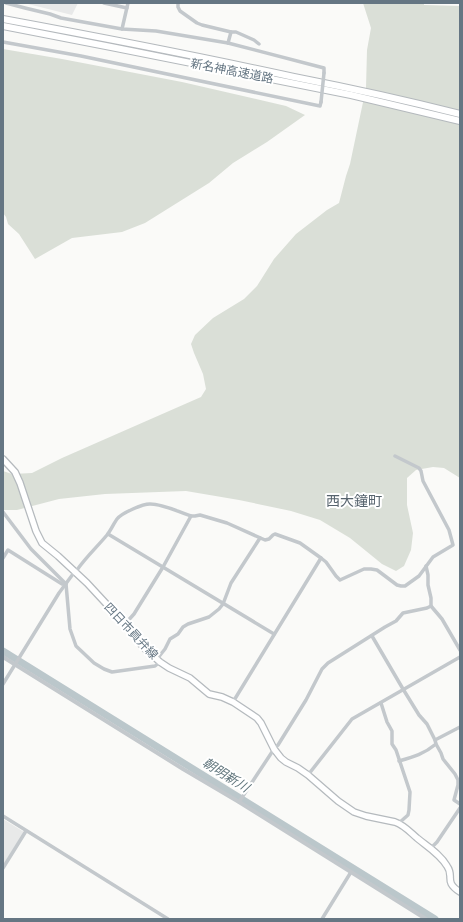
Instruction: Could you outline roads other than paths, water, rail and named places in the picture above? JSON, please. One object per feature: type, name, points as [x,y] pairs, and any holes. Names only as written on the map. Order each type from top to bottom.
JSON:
[{"type":"highway","name":"新名神高速道路","points":[[3,19],[245,66],[460,114]]},
{"type":"highway","name":"新名神高速道路","points":[[3,26],[119,48],[351,96],[460,121]]},
{"type":"main road","name":"四日市員弁線","points":[[3,459],[15,472],[36,531],[42,543],[87,583],[125,624],[144,648],[169,668],[190,678],[208,694],[222,697],[233,702],[257,718],[274,749],[281,758],[308,775],[338,801],[354,812],[399,823],[406,828],[431,848],[446,864],[450,882],[460,892]]},
{"type":"street","points":[[3,42],[81,56],[320,106],[321,102],[324,68],[228,43],[156,30],[122,29],[61,18],[6,3]]},
{"type":"street","points":[[25,8],[26,3]]},
{"type":"street","points":[[104,3],[127,8]]},
{"type":"street","points":[[122,29],[128,3]]},
{"type":"street","points":[[178,3],[180,11],[202,26],[236,32],[254,40],[259,44]]},
{"type":"street","points":[[228,43],[231,32]]},
{"type":"street","points":[[87,583],[77,569],[108,534],[114,526],[116,520],[143,504],[158,504],[191,516],[200,515],[220,521],[265,540],[269,539],[275,534],[300,544],[326,562],[340,580],[364,569],[371,569],[377,570],[397,585],[406,586],[419,576],[433,557],[453,545],[449,530],[424,481],[421,471],[419,468],[396,456]]},
{"type":"street","points":[[3,512],[31,549],[66,584],[70,629],[76,646],[94,663],[112,672],[155,666],[170,639],[178,634],[188,624],[209,617],[219,609],[223,604],[231,583],[260,538]]},
{"type":"street","points":[[125,624],[134,614],[163,567],[191,516]]},
{"type":"street","points":[[108,534],[274,634]]},
{"type":"street","points":[[3,558],[8,550],[62,584],[66,584]]},
{"type":"street","points":[[233,702],[321,558]]},
{"type":"street","points":[[425,568],[428,576],[431,606],[442,619],[460,650]]},
{"type":"street","points":[[3,684],[73,574]]},
{"type":"street","points":[[241,800],[306,700],[322,669],[328,663],[396,621],[403,613],[431,606]]},
{"type":"street","points":[[372,636],[419,715],[427,724],[443,759],[455,774],[458,780],[458,785],[454,800],[460,804]]},
{"type":"street","points":[[3,657],[16,663],[183,769],[241,800],[426,919]]},
{"type":"street","points":[[308,775],[352,719],[460,657]]},
{"type":"street","points":[[381,703],[387,722],[392,731],[392,744],[396,750],[410,792],[410,810],[408,815],[399,823]]},
{"type":"street","points":[[399,761],[429,750],[435,742],[460,727]]},
{"type":"street","points":[[431,848],[460,808]]},
{"type":"street","points":[[3,816],[168,919]]},
{"type":"street","points":[[3,868],[26,831]]},
{"type":"street","points":[[322,919],[351,872]]},
{"type":"waterway","name":"朝明新川","points":[[3,651],[435,919]]},
{"type":"district","name":"西大鐘町","points":[[354,501]]}]
